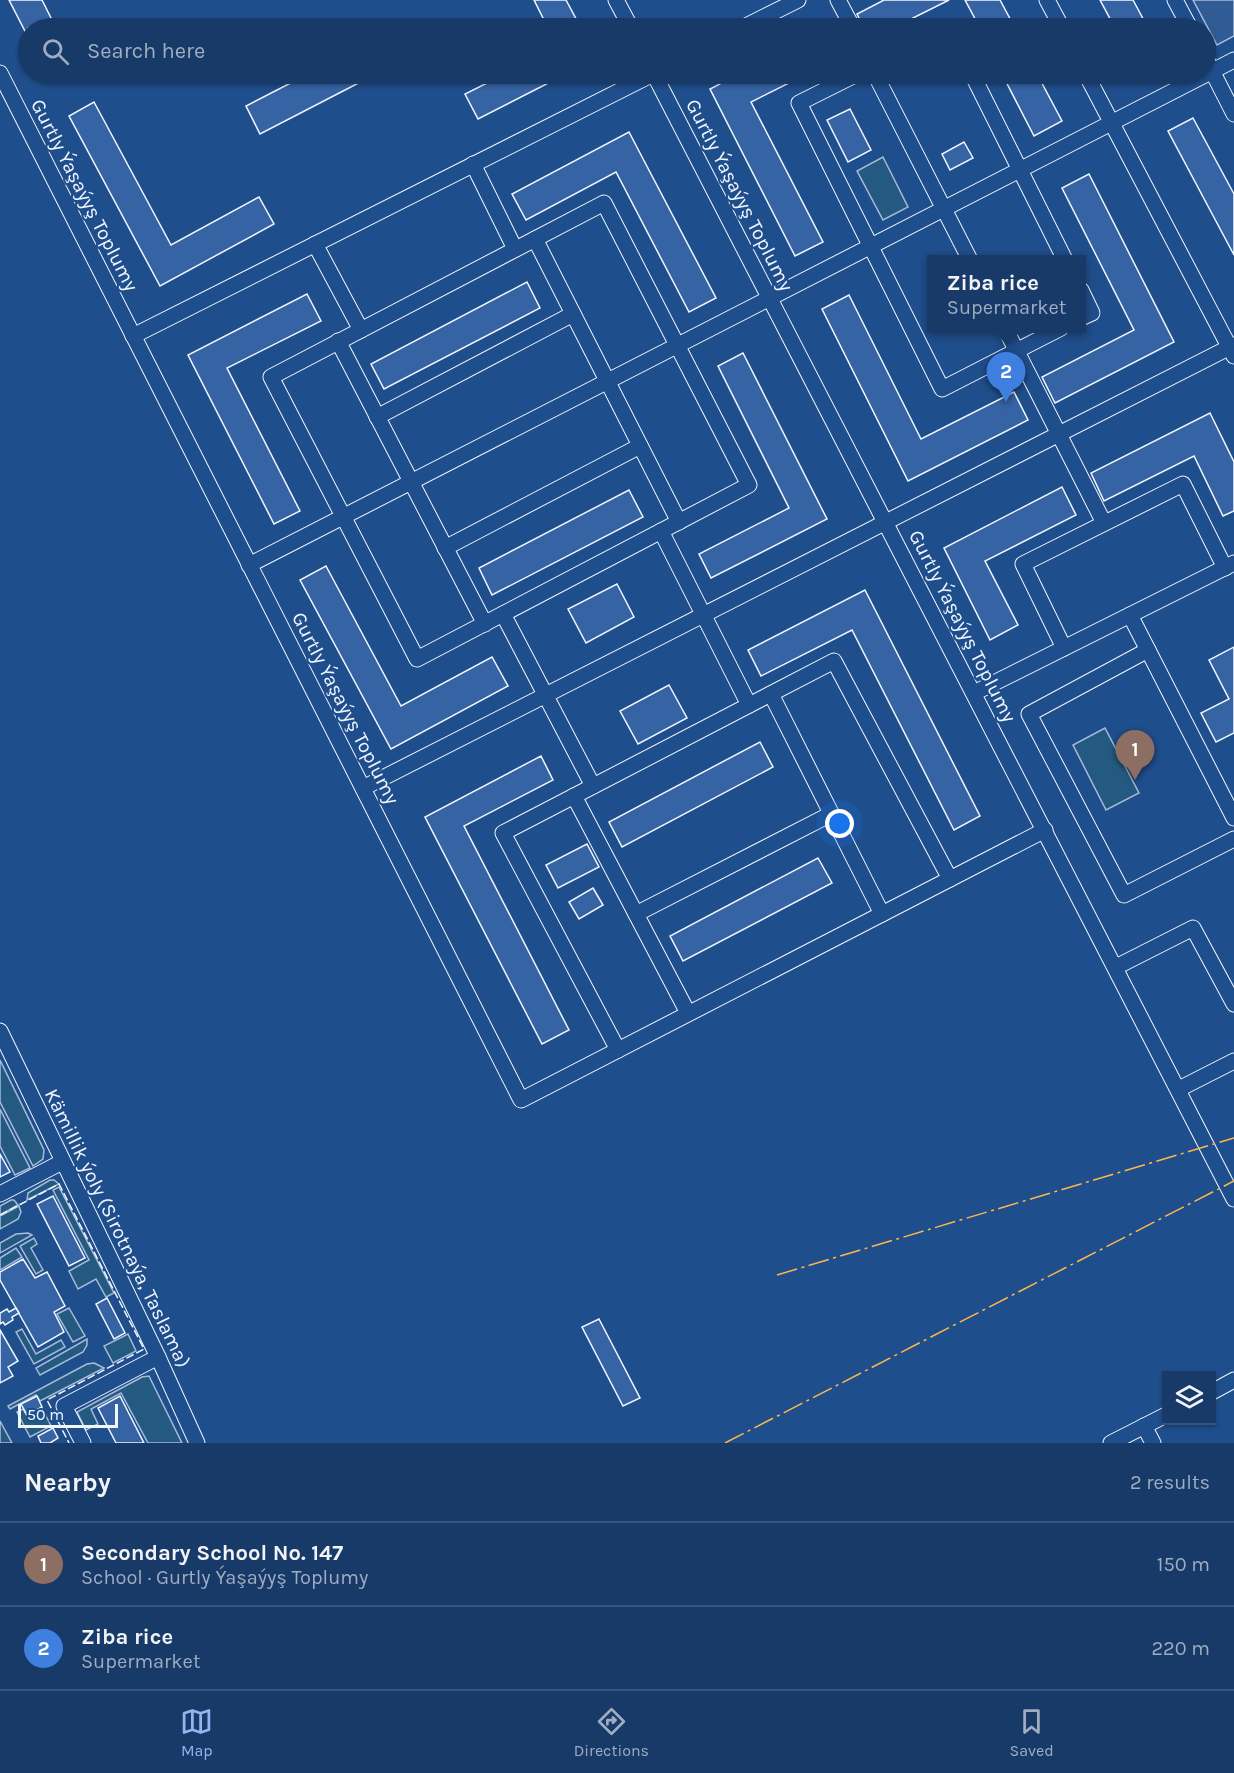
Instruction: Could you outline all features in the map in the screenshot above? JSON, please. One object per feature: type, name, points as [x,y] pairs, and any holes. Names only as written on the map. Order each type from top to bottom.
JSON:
[{"type":"street","points":[[616,0],[626,18]]},
{"type":"street","points":[[762,18],[798,0]]},
{"type":"street","points":[[838,0],[848,18]]},
{"type":"street","points":[[1047,0],[1057,18]]},
{"type":"street","points":[[1175,0],[1185,18]]},
{"type":"street","points":[[1216,64],[1234,60]]},
{"type":"street","name":"Gurtly Ýaşaýyş Toplumy","points":[[0,73],[521,1100],[618,1050]]},
{"type":"street","points":[[1216,79],[1234,114]]},
{"type":"street","name":"Gurtly Ýaşaýyş Toplumy","points":[[133,336],[633,84]]},
{"type":"street","name":"Gurtly Ýaşaýyş Toplumy","points":[[658,84],[1234,1199]]},
{"type":"street","points":[[837,84],[799,103],[942,389],[1051,333]]},
{"type":"street","points":[[880,84],[968,255]]},
{"type":"street","points":[[977,84],[1063,255]]},
{"type":"street","points":[[363,788],[1059,434],[1232,349],[1091,84]]},
{"type":"street","points":[[249,565],[1111,123],[1177,84]]},
{"type":"street","points":[[474,164],[515,249]]},
{"type":"street","points":[[604,203],[749,485],[417,659],[271,376],[515,249],[604,203]]},
{"type":"street","points":[[535,239],[679,522]]},
{"type":"street","points":[[315,244],[361,330]]},
{"type":"street","points":[[1086,300],[1092,313],[1086,316]]},
{"type":"street","points":[[377,417],[573,315]]},
{"type":"street","points":[[1007,333],[1104,523]]},
{"type":"street","points":[[338,342],[485,624]]},
{"type":"street","points":[[445,548],[640,446]]},
{"type":"street","points":[[974,693],[1064,648],[1130,615],[1229,565],[1183,484],[1023,564],[1064,648]]},
{"type":"street","points":[[661,531],[749,705]]},
{"type":"street","points":[[503,614],[593,786]]},
{"type":"street","points":[[1130,615],[1234,818]]},
{"type":"street","points":[[1148,650],[1029,714],[1124,896],[1234,839]]},
{"type":"street","points":[[950,879],[834,661],[503,833],[618,1050],[688,1013],[882,914],[950,879],[1045,830]]},
{"type":"street","points":[[771,694],[882,914]]},
{"type":"street","points":[[574,796],[688,1013]]},
{"type":"street","points":[[636,914],[831,814]]},
{"type":"street","points":[[1116,968],[1193,927],[1234,1004]]},
{"type":"street","name":"Kämillik ýoly (Sirotnaýa, Taslama)","points":[[0,1031],[197,1443]]},
{"type":"street","points":[[1179,1089],[1234,1061]]},
{"type":"street","points":[[0,1194],[62,1162]]},
{"type":"street","points":[[83,1443],[64,1406],[158,1358]]},
{"type":"street","points":[[1216,1390],[1234,1380]]},
{"type":"street","points":[[1111,1443],[1162,1417]]},
{"type":"street","points":[[1144,1426],[1153,1443]]},
{"type":"shaded area","points":[[1193,0],[1234,0],[1234,36],[1217,45],[1216,18],[1203,18]]},
{"type":"shaded area","points":[[883,157],[908,207],[883,220],[857,171]]},
{"type":"shaded area","points":[[1105,728],[1139,793],[1106,810],[1073,745]]},
{"type":"shaded area","points":[[0,1060],[44,1150],[43,1159],[33,1166],[0,1102]]},
{"type":"shaded area","points":[[0,1109],[30,1168],[15,1175],[0,1146]]},
{"type":"shaded area","points":[[50,1180],[59,1184],[27,1200],[28,1193]]},
{"type":"shaded area","points":[[59,1187],[114,1293],[106,1297],[96,1279],[78,1289],[69,1271],[89,1260],[53,1190]]},
{"type":"shaded area","points":[[11,1200],[18,1205],[0,1215],[0,1206]]},
{"type":"shaded area","points":[[19,1206],[21,1212],[18,1219],[0,1229],[0,1216]]},
{"type":"shaded area","points":[[16,1234],[32,1235],[0,1253],[0,1243]]},
{"type":"shaded area","points":[[34,1238],[37,1244],[31,1248],[43,1270],[36,1274],[20,1246]]},
{"type":"shaded area","points":[[16,1248],[22,1257],[0,1270],[0,1258]]},
{"type":"shaded area","points":[[69,1308],[85,1336],[73,1342],[57,1314]]},
{"type":"shaded area","points":[[22,1329],[36,1354],[61,1340],[65,1347],[34,1364],[16,1332]]},
{"type":"shaded area","points":[[128,1334],[136,1351],[113,1363],[104,1346]]},
{"type":"shaded area","points":[[87,1339],[83,1352],[40,1375],[36,1368]]},
{"type":"shaded area","points":[[94,1363],[104,1368],[40,1401],[36,1395],[10,1409],[8,1406],[87,1364]]},
{"type":"shaded area","points":[[149,1376],[182,1443],[148,1443],[121,1393],[91,1409],[98,1424],[86,1430],[77,1412],[142,1377]]},
{"type":"shaded area","points":[[42,1408],[51,1426],[30,1437],[17,1412],[23,1409],[27,1416]]},
{"type":"shaded area","points":[[0,1421],[12,1443],[0,1443]]},
{"type":"building","points":[[9,0],[42,0],[51,18],[18,18]]},
{"type":"building","points":[[534,0],[566,0],[576,18],[543,18]]},
{"type":"building","points":[[884,0],[949,0],[913,18],[859,18],[857,14]]},
{"type":"building","points":[[965,0],[1000,0],[1010,18],[975,18]]},
{"type":"building","points":[[1100,0],[1133,0],[1143,18],[1110,18]]},
{"type":"building","points":[[289,84],[357,84],[260,134],[246,106]]},
{"type":"building","points":[[485,84],[546,84],[478,119],[465,94]]},
{"type":"building","points":[[720,84],[787,84],[751,102],[823,242],[795,256],[710,89]]},
{"type":"building","points":[[1007,84],[1042,84],[1062,121],[1034,136]]},
{"type":"building","points":[[94,102],[171,245],[259,197],[274,224],[160,286],[69,116]]},
{"type":"building","points":[[850,109],[871,150],[848,162],[827,120]]},
{"type":"building","points":[[1193,118],[1234,194],[1234,255],[1168,131]]},
{"type":"building","points":[[629,132],[716,298],[689,312],[616,172],[526,220],[512,194]]},
{"type":"building","points":[[964,142],[973,158],[950,170],[942,154]]},
{"type":"building","points":[[1089,174],[1174,342],[1055,403],[1042,377],[1134,330],[1062,188]]},
{"type":"building","points":[[527,282],[540,308],[384,389],[371,364]]},
{"type":"building","points":[[307,294],[321,321],[227,368],[300,511],[274,524],[188,355]]},
{"type":"building","points":[[849,295],[921,439],[1014,392],[1028,420],[908,481],[822,309]]},
{"type":"building","points":[[743,353],[827,519],[711,578],[699,554],[789,508],[718,366]]},
{"type":"building","points":[[1210,413],[1234,462],[1234,511],[1223,516],[1194,456],[1104,501],[1091,473]]},
{"type":"building","points":[[1062,487],[1076,515],[985,561],[1018,625],[990,640],[944,548]]},
{"type":"building","points":[[629,490],[643,517],[492,595],[479,568]]},
{"type":"building","points":[[326,566],[401,706],[492,657],[508,686],[391,749],[300,580]]},
{"type":"building","points":[[617,584],[634,617],[586,643],[568,609]]},
{"type":"building","points":[[865,590],[980,816],[954,830],[852,630],[761,676],[748,650]]},
{"type":"building","points":[[1234,647],[1234,733],[1216,742],[1201,713],[1229,699],[1209,660]]},
{"type":"building","points":[[669,685],[687,718],[638,744],[620,711]]},
{"type":"building","points":[[760,742],[773,767],[622,847],[609,822]]},
{"type":"building","points":[[541,756],[553,780],[464,826],[569,1030],[542,1044],[425,817]]},
{"type":"building","points":[[587,844],[599,867],[558,888],[546,865]]},
{"type":"building","points":[[818,858],[832,883],[683,961],[670,936]]},
{"type":"building","points":[[593,888],[603,905],[579,919],[569,902]]},
{"type":"building","points":[[0,1154],[10,1172],[0,1177]]},
{"type":"building","points":[[53,1196],[85,1258],[69,1266],[37,1204]]},
{"type":"building","points":[[23,1259],[35,1278],[47,1272],[65,1306],[54,1312],[64,1332],[38,1347],[0,1280],[0,1272]]},
{"type":"building","points":[[107,1298],[125,1333],[114,1339],[96,1304]]},
{"type":"building","points":[[16,1308],[19,1313],[12,1317],[13,1320],[5,1325],[3,1322],[0,1324],[0,1313]]},
{"type":"building","points":[[599,1319],[640,1398],[623,1406],[582,1327]]},
{"type":"building","points":[[0,1330],[18,1361],[8,1367],[13,1376],[0,1383]]},
{"type":"building","points":[[37,1396],[42,1407],[27,1415],[21,1404]]},
{"type":"building","points":[[120,1396],[144,1443],[116,1443],[98,1408]]},
{"type":"building","points":[[53,1428],[58,1438],[50,1443],[41,1443],[38,1436]]},
{"type":"fence","points":[[0,1215],[59,1184],[144,1349],[47,1400],[69,1443]]},
{"type":"power","points":[[777,1275],[1234,1138]]},
{"type":"power","points":[[725,1443],[1234,1181]]},
{"type":"place","name":"Ziba rice","points":[[1006,402]]},
{"type":"place","name":"Secondary School No. 147","points":[[1135,780]]}]
